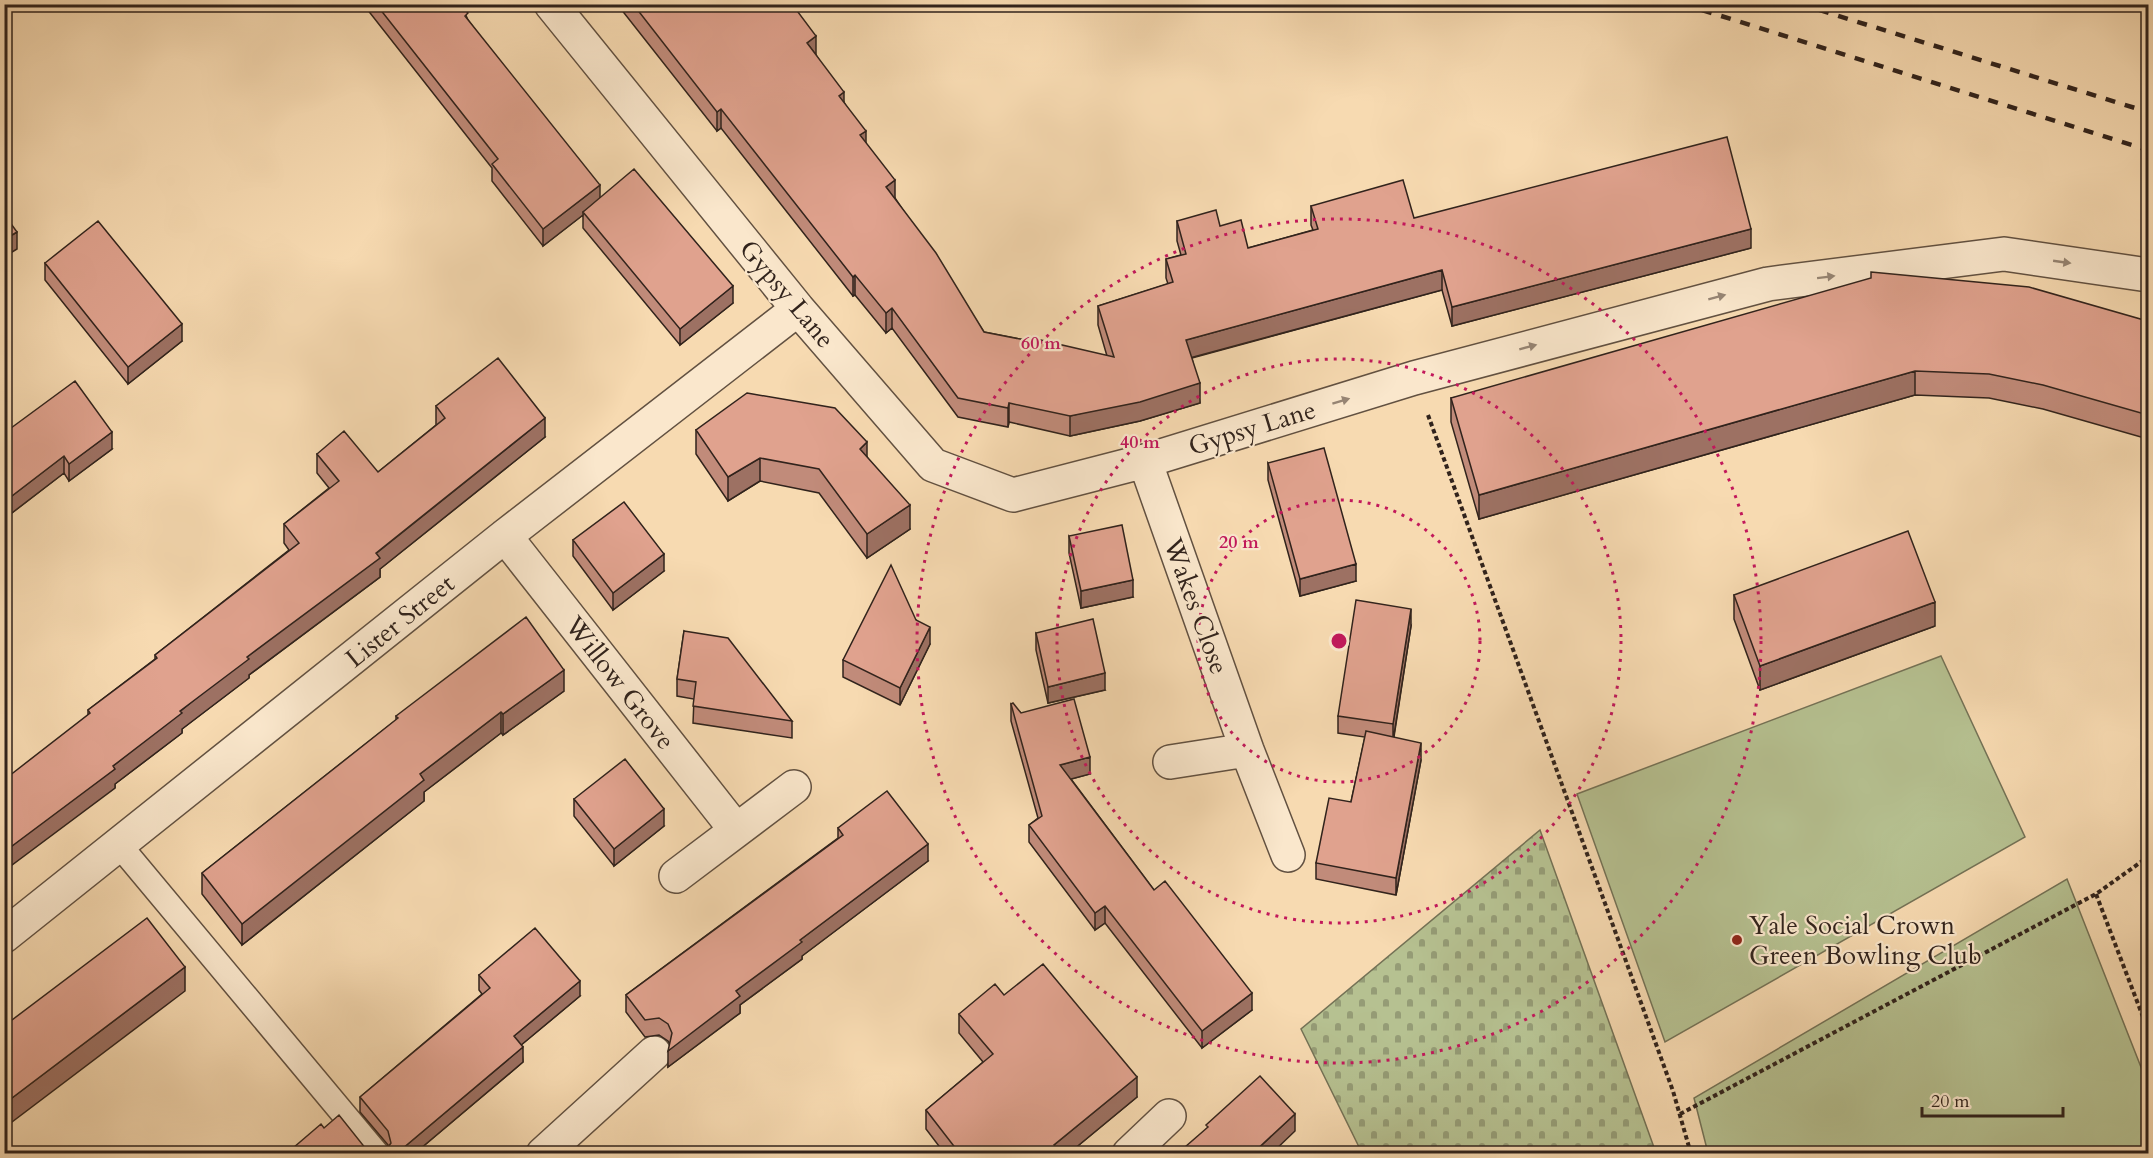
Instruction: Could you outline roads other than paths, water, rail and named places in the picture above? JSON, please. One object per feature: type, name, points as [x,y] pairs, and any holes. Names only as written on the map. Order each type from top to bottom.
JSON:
[{"type":"street","name":"Gypsy Lane","points":[[551,4],[798,309],[933,465],[1012,495],[1145,462],[1414,378],[1768,284],[2004,254],[2148,275]]},
{"type":"street","name":"Lister Street","points":[[4,936],[120,846],[505,536],[798,309]]},
{"type":"street","name":"Wakes Close","points":[[1145,462],[1247,750],[1288,855]]},
{"type":"street","name":"Willow Grove","points":[[505,536],[736,830]]},
{"type":"street","points":[[1170,762],[1247,750]]},
{"type":"street","points":[[676,876],[794,787]]},
{"type":"street","points":[[543,1154],[654,1053]]},
{"type":"street","points":[[1129,1154],[1169,1116]]},
{"type":"lane","points":[[120,846],[377,1154]]},
{"type":"railway","points":[[1683,4],[2148,150]]},
{"type":"railway","points":[[1800,4],[2148,112]]},
{"type":"place","name":"Yale Social Crown Green Bowling Club","points":[[1737,940]]}]
